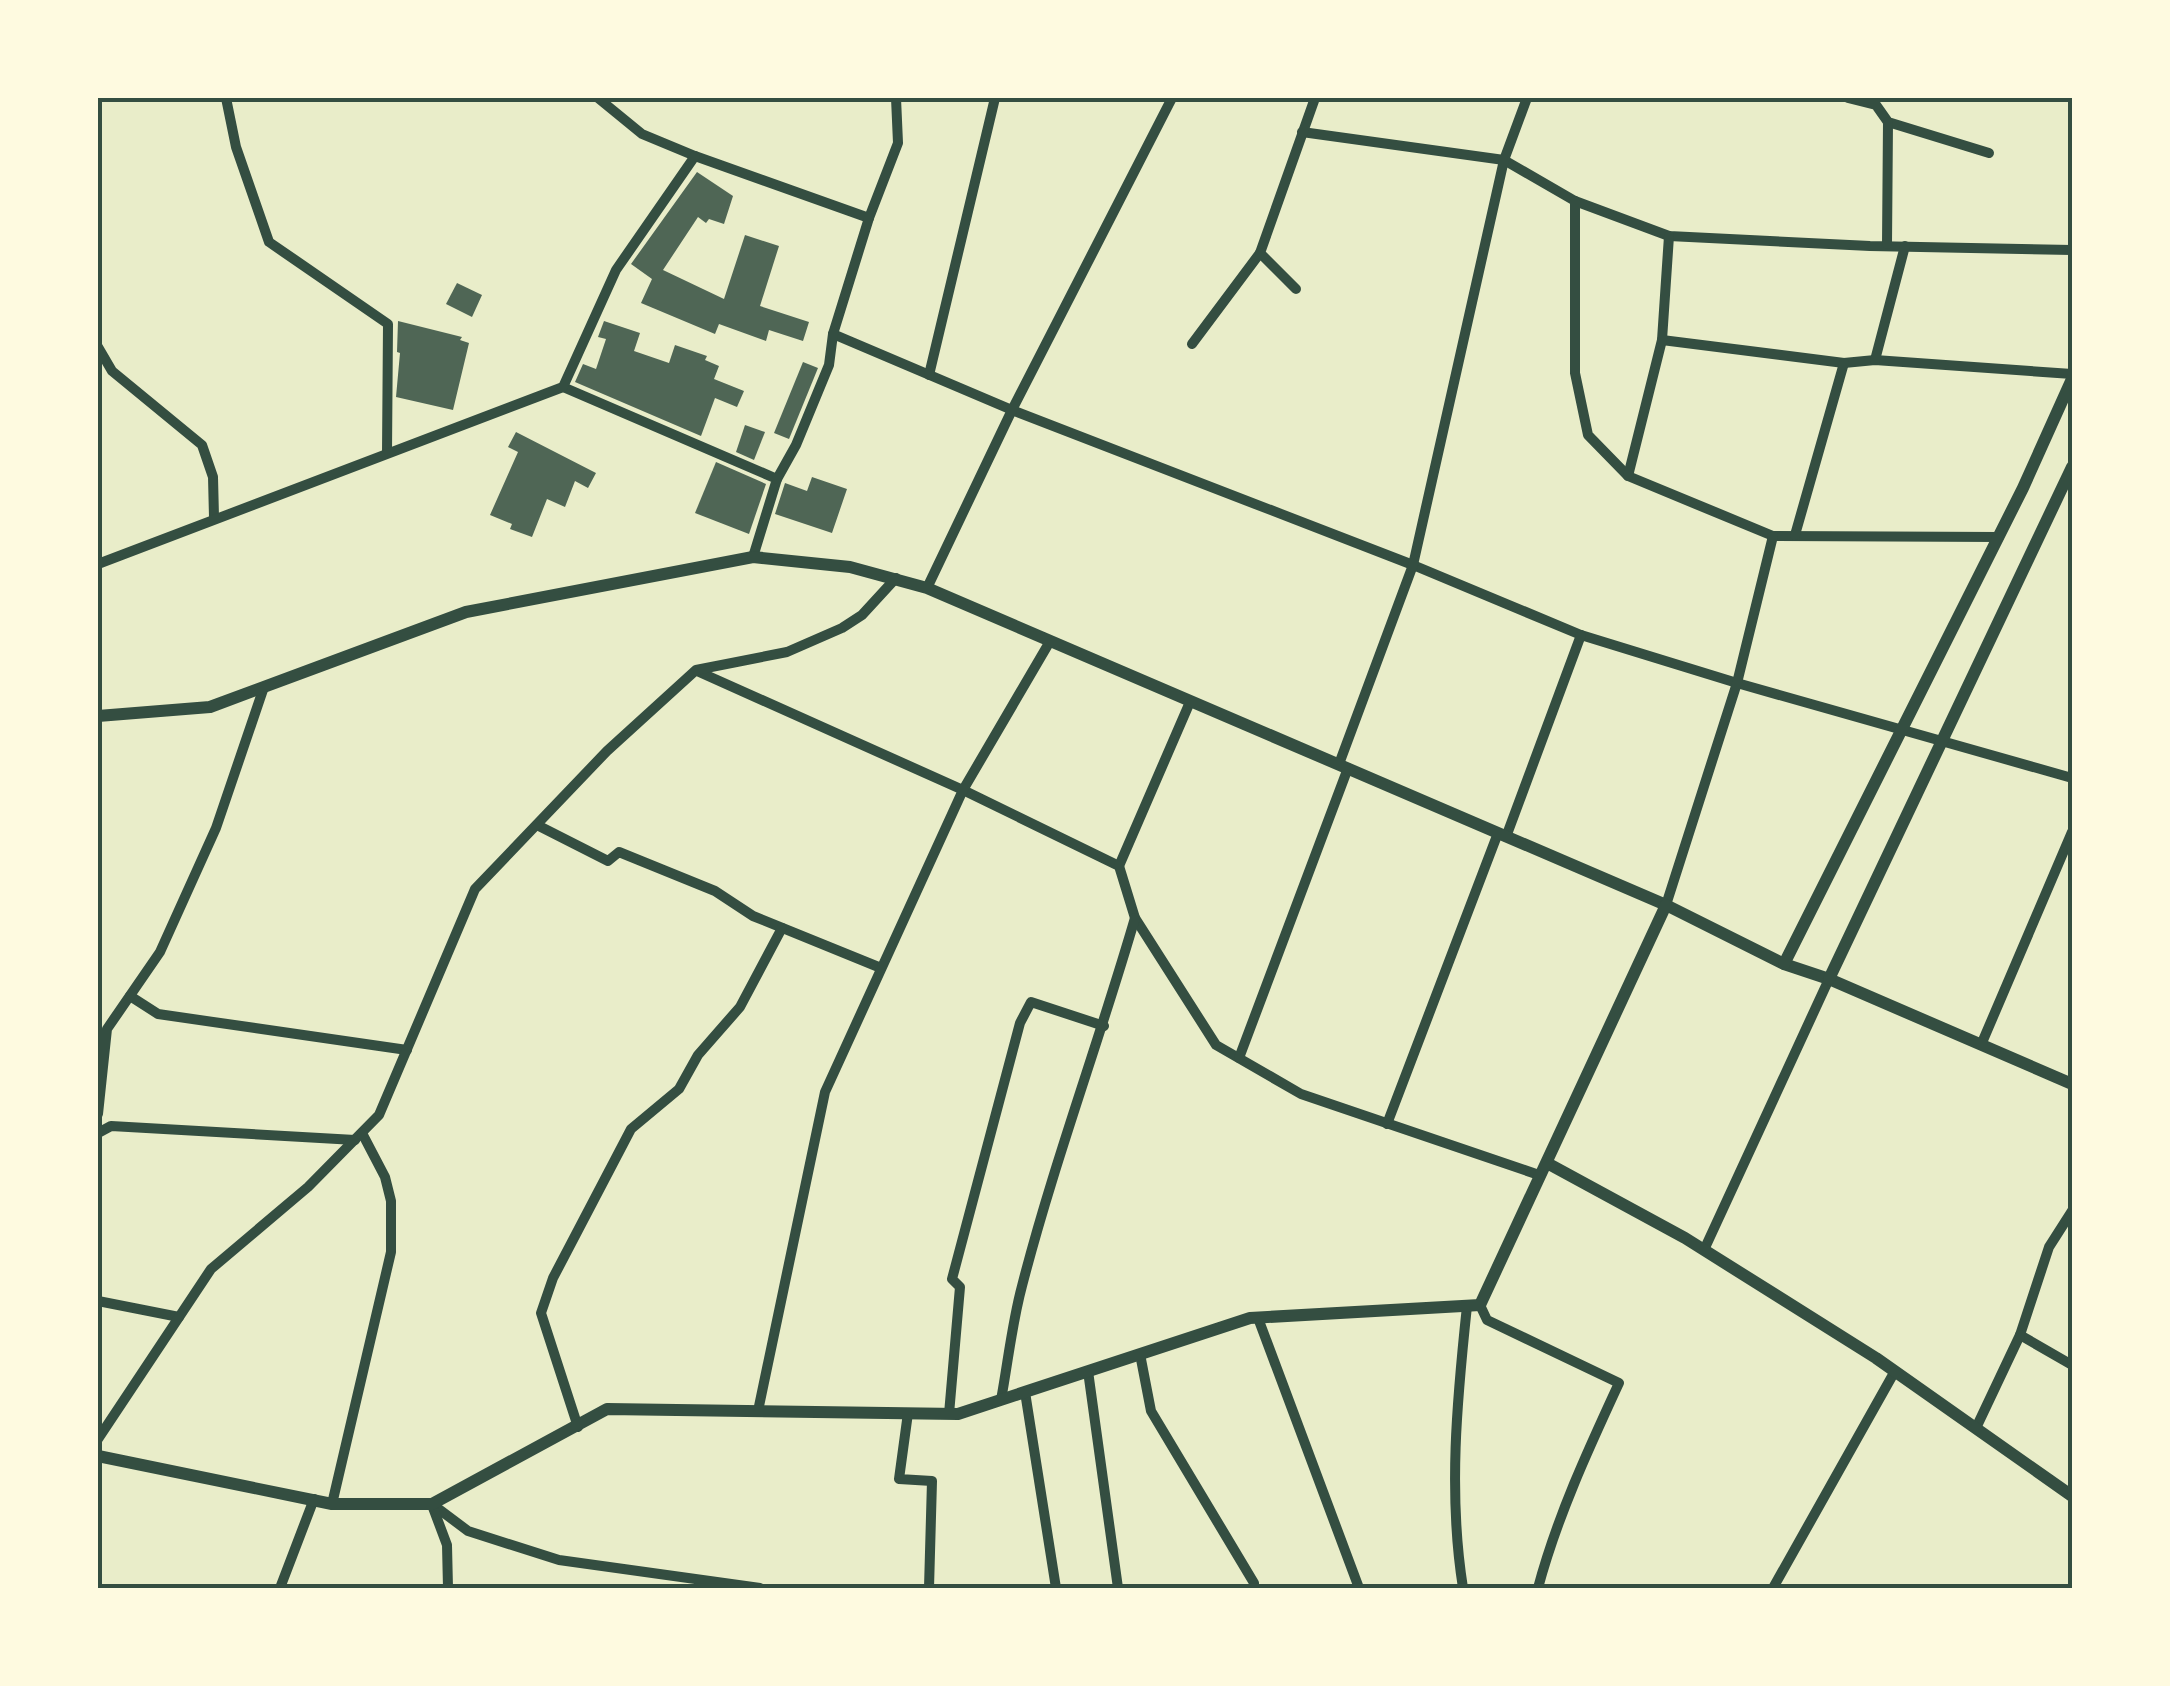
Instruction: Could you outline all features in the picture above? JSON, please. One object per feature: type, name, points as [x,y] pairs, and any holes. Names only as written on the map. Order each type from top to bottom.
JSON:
[{"type":"street","points":[[226,98],[236,147],[269,242],[388,324],[387,453]]},
{"type":"street","points":[[598,98],[642,134],[869,218]]},
{"type":"street","points":[[753,557],[777,479],[796,445],[829,365],[833,334],[869,218],[898,143],[896,98]]},
{"type":"street","points":[[929,375],[995,98]]},
{"type":"street","points":[[927,588],[1012,410],[1172,98]]},
{"type":"street","points":[[1192,344],[1260,253],[1315,98]]},
{"type":"street","points":[[1239,1058],[1414,565],[1504,160],[1527,98]]},
{"type":"street","points":[[1848,98],[1876,105],[1888,122],[1886,244]]},
{"type":"street","points":[[1888,122],[1989,153]]},
{"type":"street","points":[[1302,132],[1504,160],[1576,200],[1669,236],[1870,246],[2072,250]]},
{"type":"street","points":[[563,387],[616,270],[695,156]]},
{"type":"street","points":[[1576,200],[1576,373],[1588,435],[1628,476],[1773,536],[1999,537]]},
{"type":"street","points":[[1628,476],[1662,340],[1669,236]]},
{"type":"street","points":[[1875,360],[1905,246]]},
{"type":"street","points":[[1260,253],[1296,289]]},
{"type":"street","points":[[833,334],[1012,410],[1414,565],[1581,634],[1737,683],[2072,778]]},
{"type":"street","points":[[1662,340],[1844,363],[1875,360],[2072,376],[1999,537],[1784,964]]},
{"type":"street","points":[[98,347],[112,372],[202,445],[213,476],[214,517]]},
{"type":"street","points":[[1796,535],[1844,363]]},
{"type":"street","points":[[98,564],[563,387],[777,479]]},
{"type":"street","points":[[1704,1250],[2072,466]]},
{"type":"street","points":[[1462,1588],[1454,1485],[1458,1382],[1473,1305],[1543,1169],[1666,905],[1737,683],[1773,536]]},
{"type":"street","points":[[98,716],[210,707],[466,612],[753,557],[850,568],[927,588],[1666,905],[1784,964],[1829,979],[2072,1084]]},
{"type":"street","points":[[98,1439],[211,1269],[308,1187],[379,1115],[475,889],[607,751],[696,670],[787,652],[842,628],[862,615],[896,578]]},
{"type":"street","points":[[1387,1124],[1581,634]]},
{"type":"street","points":[[758,1411],[825,1092],[963,790],[1050,643]]},
{"type":"street","points":[[696,670],[963,790],[1119,866]]},
{"type":"street","points":[[98,1114],[107,1029],[160,952],[216,828],[264,687]]},
{"type":"street","points":[[1190,702],[1119,866],[1135,918],[1216,1045],[1301,1094],[1387,1124],[1543,1169],[1704,1250],[1895,1371],[2072,1496]]},
{"type":"street","points":[[537,824],[608,861],[619,852],[715,891],[754,916],[881,968]]},
{"type":"street","points":[[1982,1045],[2072,832]]},
{"type":"street","points":[[1002,1400],[1021,1290],[1061,1149],[1104,1026],[1135,918]]},
{"type":"street","points":[[578,1427],[541,1314],[554,1278],[631,1129],[679,1089],[698,1054],[740,1007],[782,928]]},
{"type":"street","points":[[130,996],[158,1014],[407,1050]]},
{"type":"street","points":[[949,1414],[960,1288],[952,1279],[1020,1023],[1031,1002],[1104,1026]]},
{"type":"street","points":[[98,1133],[111,1126],[358,1136]]},
{"type":"street","points":[[332,1504],[391,1252],[392,1201],[385,1176],[358,1136]]},
{"type":"street","points":[[1976,1428],[2020,1335],[2049,1248],[2072,1211]]},
{"type":"street","points":[[98,1300],[179,1317]]},
{"type":"street","points":[[98,1456],[332,1504],[432,1504],[607,1409],[949,1414],[1258,1318],[1473,1305]]},
{"type":"street","points":[[1473,1305],[1487,1320],[1619,1384],[1580,1471],[1538,1588]]},
{"type":"street","points":[[1258,1318],[1359,1588]]},
{"type":"street","points":[[2020,1335],[2072,1365]]},
{"type":"street","points":[[1140,1354],[1151,1411],[1254,1582]]},
{"type":"street","points":[[1088,1371],[1118,1588]]},
{"type":"street","points":[[1773,1588],[1895,1371]]},
{"type":"street","points":[[1025,1392],[1056,1588]]},
{"type":"street","points":[[908,1413],[900,1479],[932,1480],[929,1588]]},
{"type":"street","points":[[280,1588],[314,1499]]},
{"type":"street","points":[[432,1504],[447,1546],[448,1588]]},
{"type":"street","points":[[432,1504],[468,1532],[558,1560],[760,1588]]},
{"type":"building","points":[[697,172],[733,196],[724,224],[709,219],[706,223],[698,217],[663,270],[724,299],[745,235],[779,246],[760,306],[809,322],[803,341],[769,330],[766,341],[719,324],[715,334],[641,303],[652,279],[631,264]]},
{"type":"building","points":[[457,283],[482,295],[472,317],[446,304]]},
{"type":"building","points":[[398,321],[462,337],[460,340],[469,343],[453,410],[396,397]]},
{"type":"building","points":[[604,321],[640,333],[634,351],[669,363],[675,345],[707,356],[705,360],[719,366],[714,379],[744,391],[737,407],[715,398],[701,436],[575,382],[583,364],[596,369],[606,339],[598,337]]},
{"type":"building","points":[[803,362],[818,368],[789,439],[774,433]]},
{"type":"building","points":[[745,425],[765,432],[754,460],[736,452]]},
{"type":"building","points":[[516,432],[596,473],[588,488],[575,481],[565,507],[547,499],[532,537],[510,529],[512,524],[490,515],[518,452],[508,447]]},
{"type":"building","points":[[716,462],[766,484],[749,534],[695,513]]},
{"type":"building","points":[[812,477],[847,489],[832,533],[775,514],[785,483],[807,491]]}]
